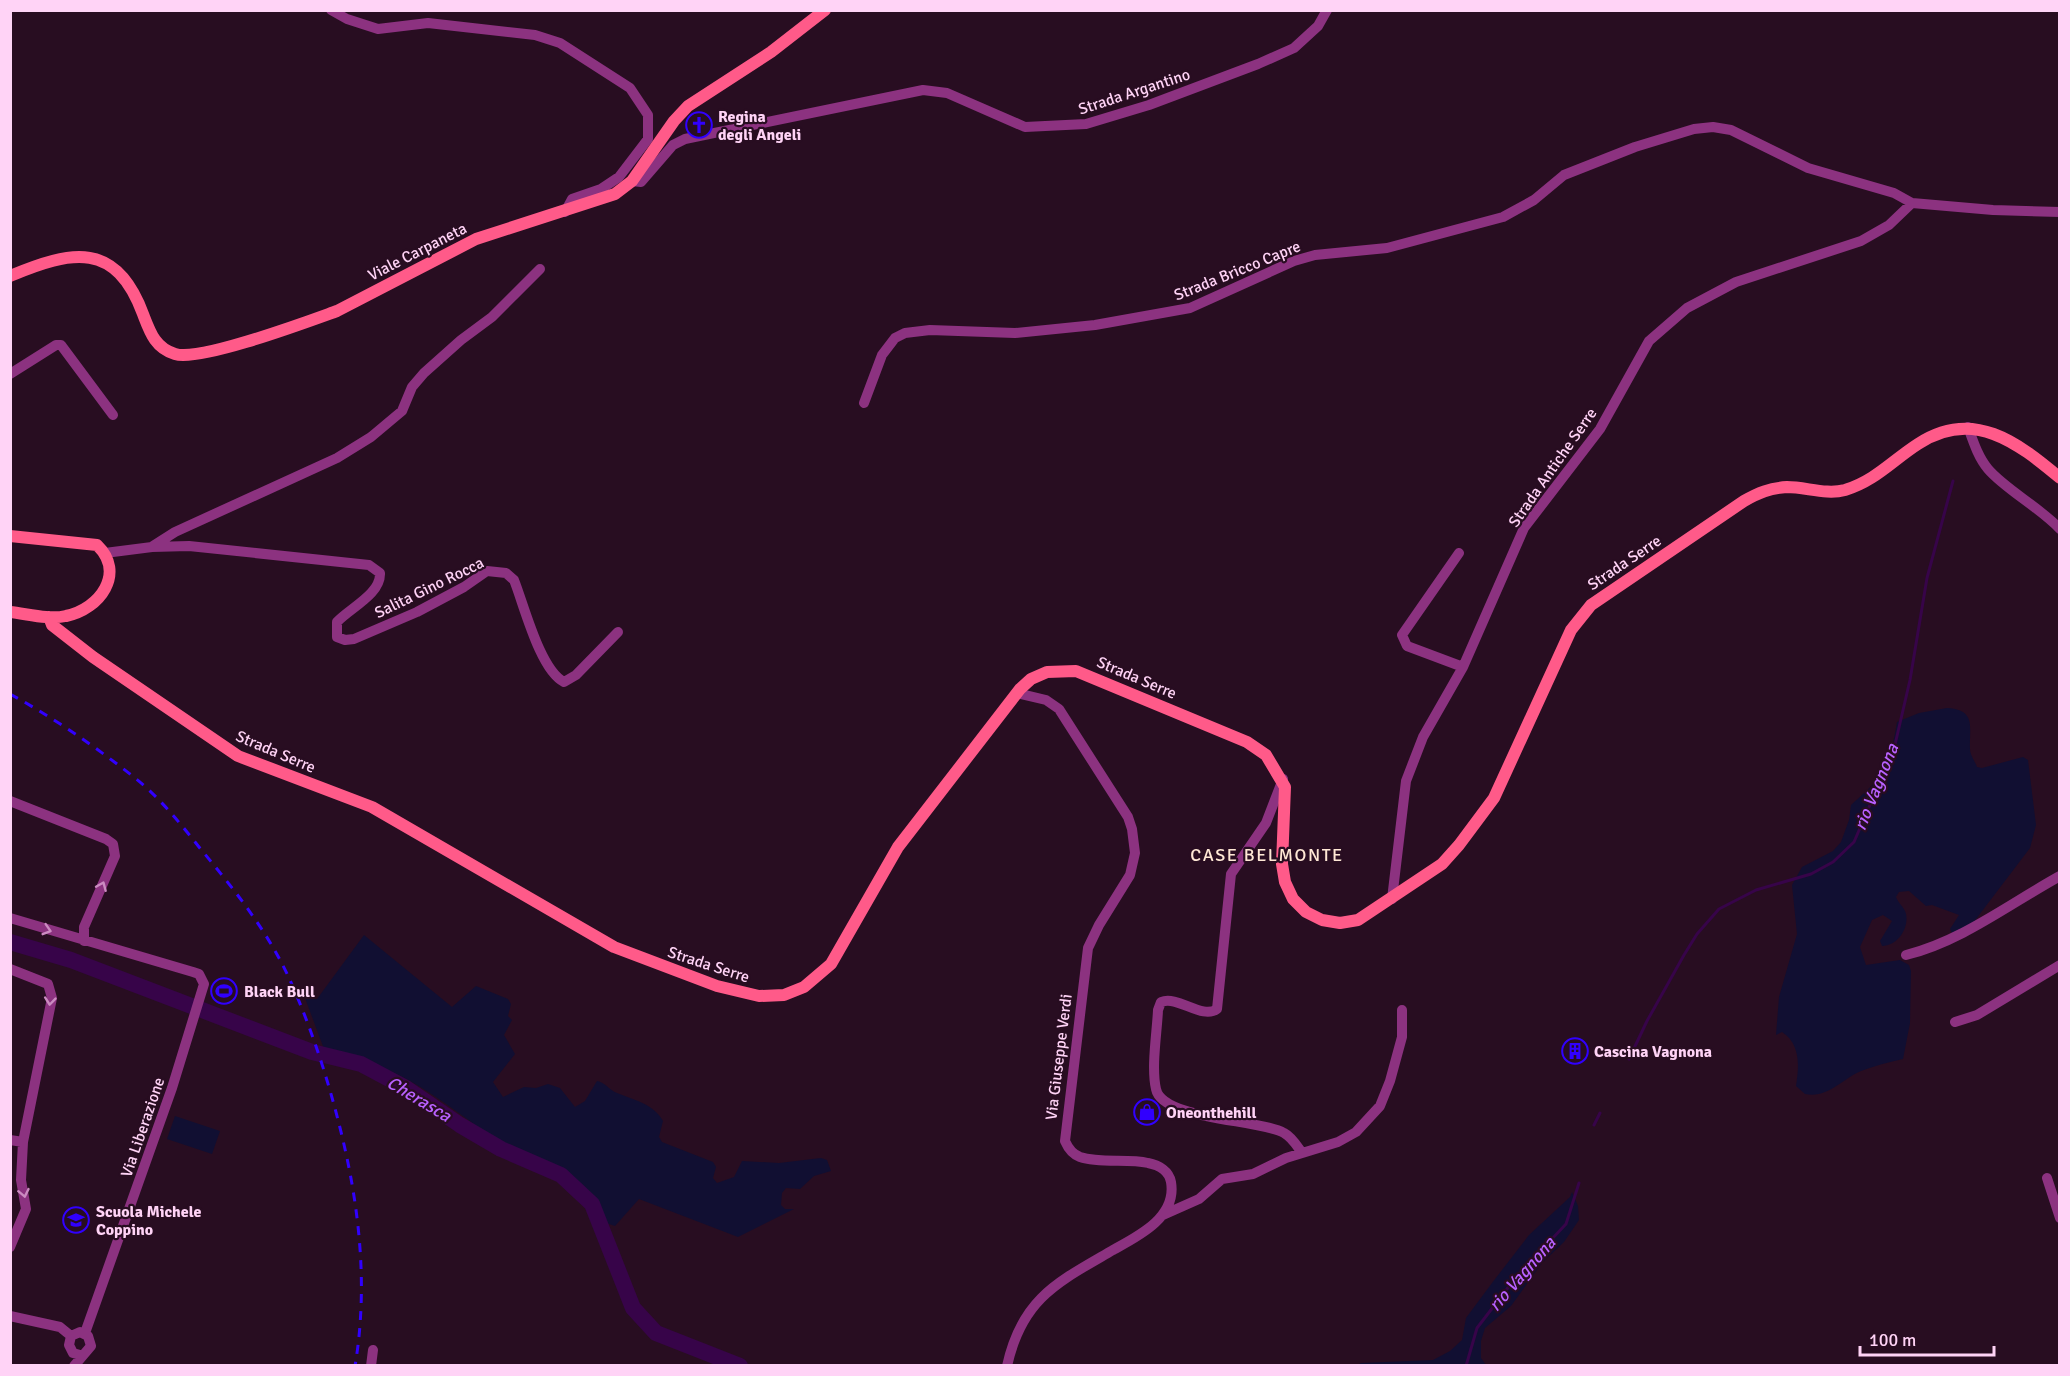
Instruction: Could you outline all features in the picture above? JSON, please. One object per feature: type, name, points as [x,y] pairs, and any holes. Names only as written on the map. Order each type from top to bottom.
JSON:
[{"type":"main road","name":"Viale Carpaneta","points":[[10,276],[42,263],[69,258],[82,257],[105,263],[127,280],[136,295],[155,341],[169,352],[184,356],[226,346],[338,310],[476,239],[615,194],[632,181],[674,121],[688,106],[771,52],[825,10]]},
{"type":"main road","name":"Strada Serre","points":[[48,617],[52,625],[93,657],[238,756],[372,807],[614,947],[717,986],[759,996],[784,994],[804,987],[831,964],[898,847],[1017,693],[1031,679],[1047,672],[1066,670],[1088,674],[1247,742],[1266,755],[1283,779],[1287,800],[1282,864],[1285,882],[1293,899],[1306,912],[1322,920],[1340,923],[1358,920],[1442,864],[1494,798],[1571,630],[1591,605],[1763,491],[1788,487],[1813,491],[1843,490],[1873,479],[1919,443],[1941,433],[1968,427],[1998,434],[2033,456],[2060,478]]},
{"type":"main road","points":[[10,536],[97,545],[105,553],[111,567],[110,575],[98,599],[76,613],[48,617],[10,612]]},
{"type":"street","points":[[331,10],[378,29],[428,23],[535,35],[560,44],[630,88],[648,115],[648,139],[619,177],[601,189],[572,199],[565,212]]},
{"type":"street","name":"Strada Argantino","points":[[632,181],[641,182],[673,146],[685,139],[923,90],[947,93],[1025,127],[1086,124],[1160,101],[1294,48],[1318,26],[1328,10]]},
{"type":"street","name":"Strada Bricco Capre","points":[[864,403],[882,355],[896,338],[905,333],[930,330],[1015,333],[1095,325],[1178,311],[1294,261],[1315,255],[1387,248],[1503,217],[1534,200],[1564,175],[1635,147],[1694,129],[1713,127],[1731,130],[1808,168],[1894,194],[1912,203]]},
{"type":"street","points":[[1912,203],[1993,210],[2060,212]]},
{"type":"street","name":"Strada Antiche Serre","points":[[1392,899],[1406,780],[1423,737],[1463,667],[1524,528],[1600,429],[1640,356],[1664,326],[1687,308],[1736,282],[1861,241],[1889,225],[1912,203]]},
{"type":"street","name":"Salita Gino Rocca","points":[[152,547],[175,532],[337,458],[371,438],[402,411],[412,387],[424,373],[492,317],[540,269]]},
{"type":"street","points":[[10,374],[56,345],[61,345],[113,415]]},
{"type":"street","points":[[1968,427],[1975,448],[1988,470],[2047,515],[2060,529]]},
{"type":"street","name":"Salita Gino Rocca","points":[[105,553],[152,547],[189,546],[360,563],[374,567],[380,577],[376,586],[338,622],[337,637],[345,640],[354,639],[417,612],[464,587],[487,571],[506,573],[514,580],[552,674],[564,682],[576,675],[618,632]]},
{"type":"street","points":[[1459,553],[1402,635],[1407,646],[1463,667]]},
{"type":"street","name":"Via Giuseppe Verdi","points":[[1017,693],[1046,700],[1059,709],[1121,804],[1132,829],[1135,853],[1130,875],[1098,924],[1086,960],[1065,1141],[1073,1153],[1080,1157],[1147,1162],[1164,1170],[1170,1178],[1172,1197],[1162,1215]]},
{"type":"street","points":[[1283,779],[1266,823],[1231,874],[1217,1009],[1210,1012],[1169,1000],[1161,1002],[1158,1010],[1155,1083],[1158,1096],[1164,1101],[1199,1114],[1271,1127],[1286,1134],[1302,1153]]},
{"type":"street","points":[[10,918],[84,941],[84,927],[115,856],[113,844],[106,839],[11,803]]},
{"type":"street","points":[[1906,955],[1930,949],[1952,938],[2060,876]]},
{"type":"street","name":"Via Liberazione","points":[[84,941],[193,972],[202,978],[204,991],[85,1334]]},
{"type":"street","points":[[1955,1022],[1977,1015],[2060,965]]},
{"type":"street","points":[[10,969],[48,984],[52,998],[24,1142],[21,1180],[26,1209],[10,1248]]},
{"type":"street","points":[[1007,1365],[1018,1328],[1045,1292],[1151,1226],[1162,1215],[1193,1202],[1222,1179],[1253,1174],[1286,1158],[1338,1142],[1356,1132],[1380,1106],[1390,1082],[1402,1038],[1402,1010]]},
{"type":"street","points":[[10,1140],[24,1142]]},
{"type":"street","points":[[2047,1178],[2060,1218]]},
{"type":"street","points":[[10,1316],[60,1327],[68,1334],[69,1342],[76,1353],[74,1365]]},
{"type":"street","points":[[68,1334],[85,1334],[91,1340],[88,1352],[76,1353]]},
{"type":"street","points":[[370,1365],[374,1350]]},
{"type":"street","points":[[69,1365],[76,1353]]},
{"type":"shaded area","points":[[1947,708],[1957,709],[1967,716],[1970,727],[1970,751],[1977,767],[1982,768],[2023,757],[2028,760],[2036,825],[2030,848],[1973,923],[1953,935],[1950,929],[1959,915],[1932,905],[1926,906],[1909,891],[1899,892],[1896,897],[1905,912],[1906,919],[1904,930],[1897,940],[1882,946],[1880,941],[1892,921],[1883,915],[1872,920],[1860,947],[1866,965],[1900,960],[1909,965],[1911,971],[1910,1023],[1903,1059],[1861,1071],[1820,1094],[1805,1094],[1796,1086],[1798,1064],[1796,1049],[1782,1032],[1776,1035],[1779,997],[1797,934],[1792,885],[1802,867],[1833,851],[1841,842],[1849,820],[1851,805],[1872,785],[1884,769],[1897,722],[1919,713]]},
{"type":"shaded area","points":[[364,935],[452,1007],[476,986],[508,999],[511,1004],[508,1016],[512,1020],[504,1035],[515,1054],[493,1082],[503,1097],[524,1087],[536,1088],[548,1084],[560,1088],[575,1107],[585,1101],[597,1081],[605,1084],[614,1092],[643,1103],[659,1115],[663,1121],[659,1137],[662,1142],[713,1162],[716,1167],[713,1178],[717,1183],[734,1177],[742,1161],[779,1163],[821,1158],[827,1160],[831,1171],[814,1176],[800,1189],[786,1188],[782,1193],[781,1205],[785,1209],[794,1209],[738,1237],[639,1199],[615,1226],[603,1222],[595,1206],[572,1182],[501,1143],[422,1088],[390,1071],[324,1049],[305,998],[317,999]]},
{"type":"shaded area","points":[[175,1116],[220,1131],[212,1154],[167,1139]]},
{"type":"shaded area","points":[[1572,1192],[1578,1206],[1579,1220],[1564,1242],[1542,1263],[1511,1306],[1485,1328],[1481,1341],[1481,1358],[1486,1365],[1357,1365],[1433,1360],[1450,1351],[1462,1340],[1466,1318],[1492,1283],[1529,1235],[1570,1197]]},
{"type":"waterway","name":"rio Vagnona","points":[[1629,1059],[1647,1021],[1684,955],[1697,934],[1719,909],[1756,890],[1811,874],[1833,862],[1854,842],[1894,749],[1910,680],[1927,578],[1953,481]]},
{"type":"waterway","name":"Cherasca","points":[[10,942],[71,960],[312,1052],[361,1064],[406,1088],[460,1125],[501,1149],[561,1175],[592,1204],[633,1308],[656,1333],[740,1366]]},
{"type":"waterway","points":[[1594,1125],[1600,1113]]},
{"type":"waterway","name":"rio Vagnona","points":[[1466,1366],[1477,1328],[1517,1276],[1566,1224],[1579,1183]]},
{"type":"railway","points":[[10,694],[90,744],[152,793],[237,894],[260,926],[280,960],[305,1017],[326,1076],[348,1164],[360,1250],[361,1308],[355,1366]]},
{"type":"place","name":"Regina degli Angeli","points":[[699,125]]},
{"type":"place","name":"Black Bull","points":[[224,991]]},
{"type":"place","name":"Cascina Vagnona","points":[[1575,1051]]},
{"type":"place","name":"Oneonthehill","points":[[1147,1112]]},
{"type":"place","name":"Scuola Michele Coppino","points":[[76,1220]]},
{"type":"district","name":"CASE BELMONTE","points":[[1267,855]]}]
